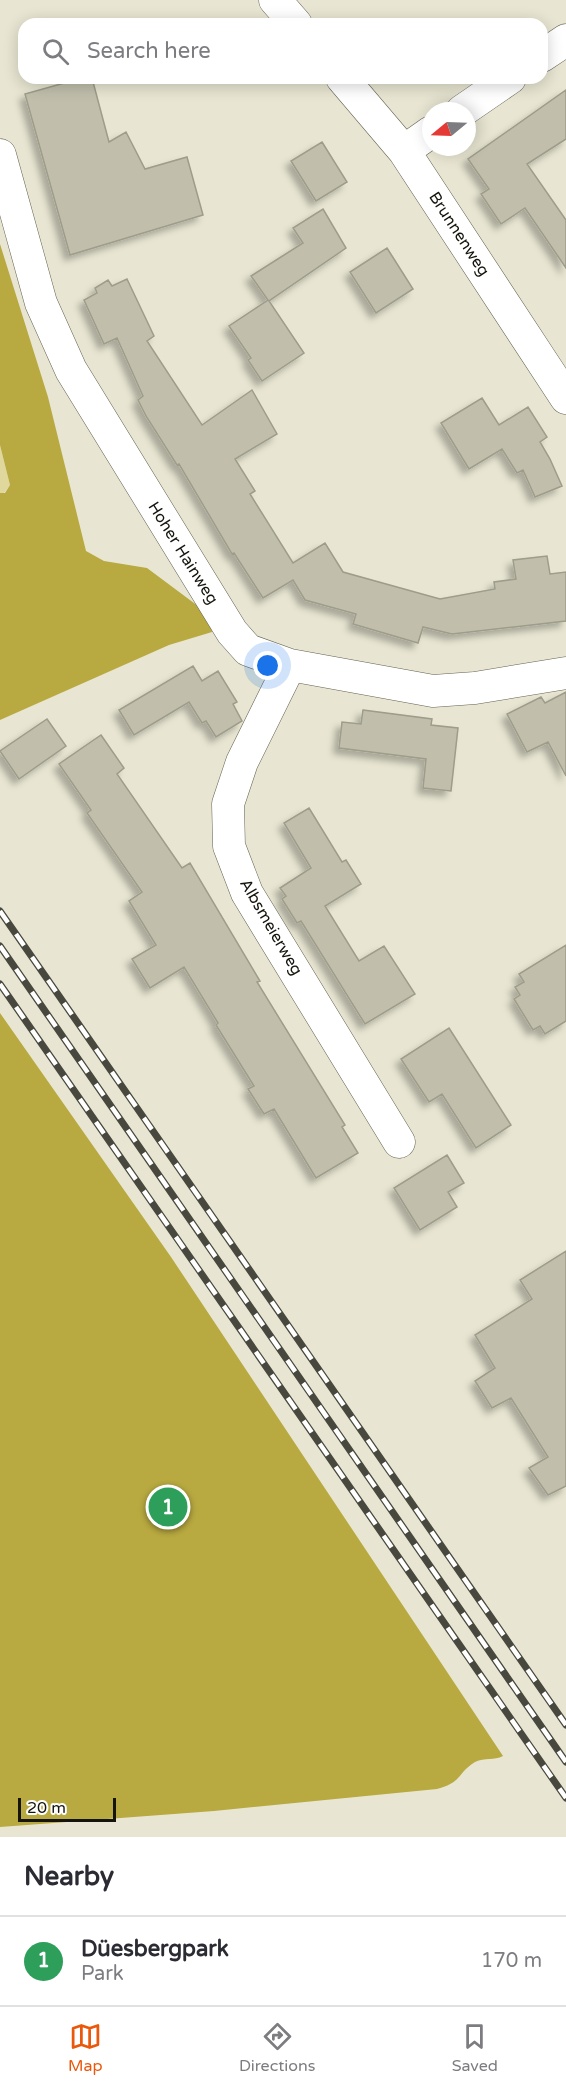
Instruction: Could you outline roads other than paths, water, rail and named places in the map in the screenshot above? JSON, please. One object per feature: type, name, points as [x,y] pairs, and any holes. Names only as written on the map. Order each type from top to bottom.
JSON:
[{"type":"street","points":[[275,0],[291,18]]},
{"type":"street","points":[[548,52],[566,40]]},
{"type":"street","name":"Brunnenweg","points":[[347,84],[404,151],[566,398]]},
{"type":"street","points":[[475,102],[501,84]]},
{"type":"street","points":[[404,151],[422,138]]},
{"type":"street","name":"Hoher Hainweg","points":[[0,155],[41,303],[71,370],[232,632],[248,650],[290,665],[433,691],[475,688],[566,672]]},
{"type":"street","name":"Albsmeierweg","points":[[290,665],[242,762],[228,804],[230,846],[247,893],[399,1142]]},
{"type":"railway","points":[[0,911],[566,1725]]},
{"type":"railway","points":[[0,946],[566,1762]]},
{"type":"railway","points":[[0,984],[566,1798]]},
{"type":"place","name":"Düesbergpark","points":[[168,1507]]}]
